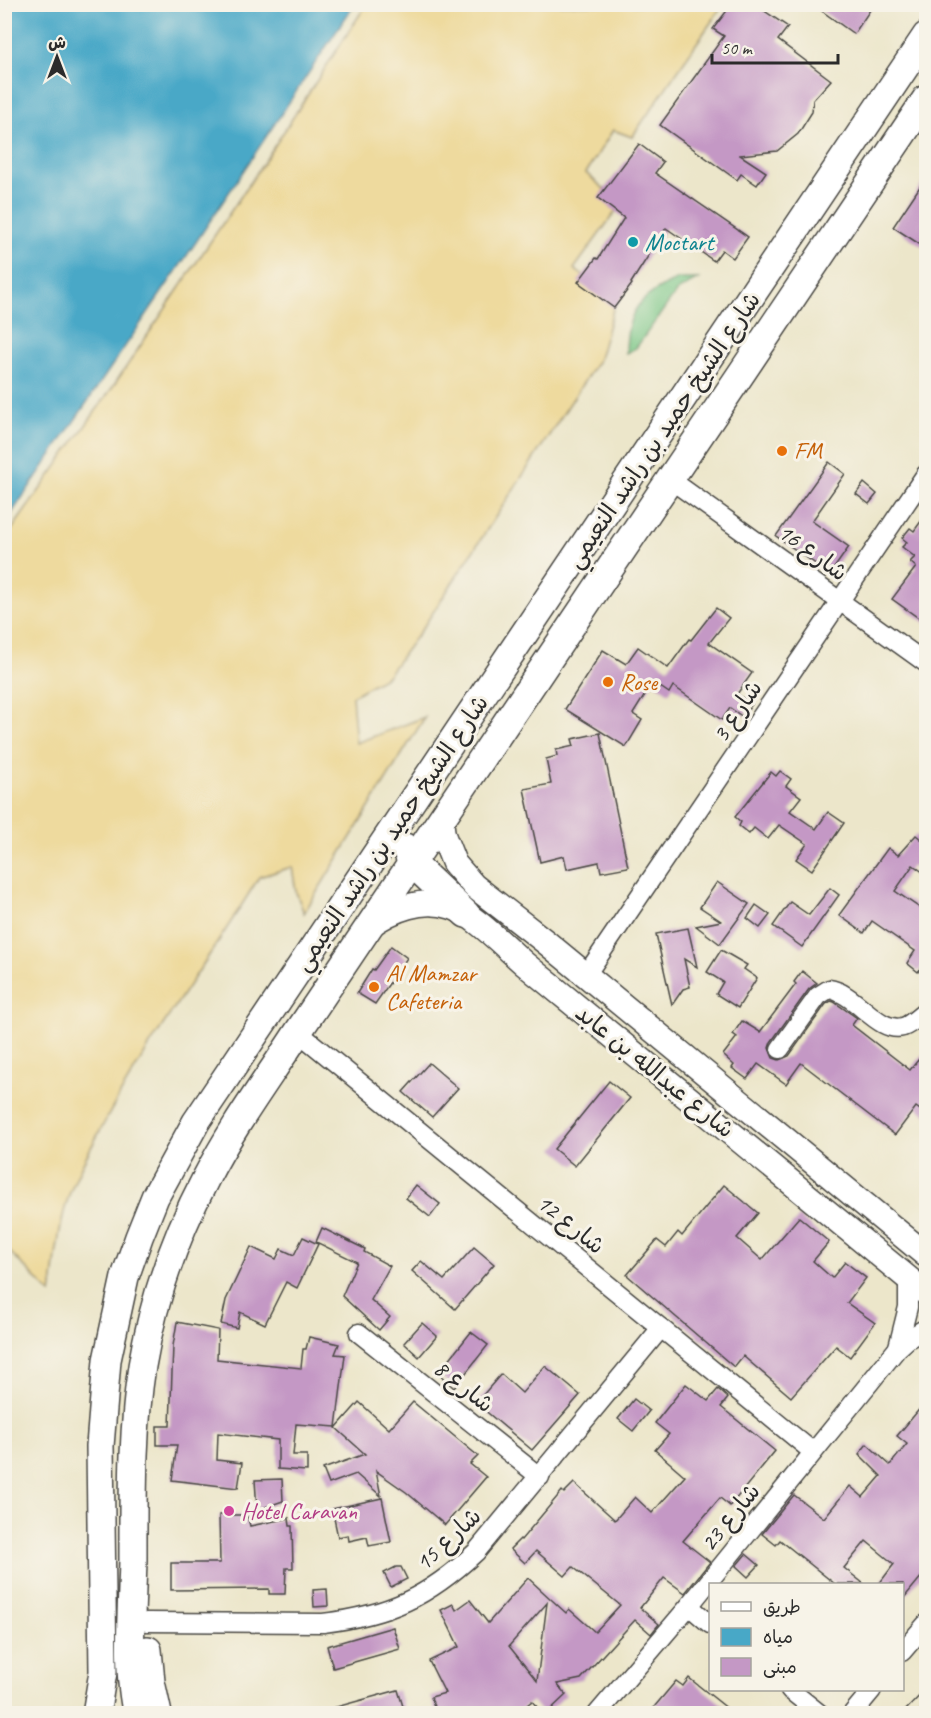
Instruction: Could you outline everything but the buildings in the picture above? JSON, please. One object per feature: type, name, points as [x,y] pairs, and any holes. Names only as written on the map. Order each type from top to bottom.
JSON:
[{"type":"main road","name":"شارع الشيخ حميد بن راشد النعيمي","points":[[96,1713],[103,1672],[99,1446],[102,1403],[107,1360],[125,1277],[155,1197],[196,1122],[927,36]]},
{"type":"main road","name":"شارع الشيخ حميد بن راشد النعيمي","points":[[137,1713],[132,1674],[134,1445],[137,1405],[144,1355],[161,1287],[185,1221],[207,1176],[298,1032],[927,99]]},
{"type":"main road","points":[[424,784],[405,837],[407,855],[412,863],[466,914]]},
{"type":"main road","name":"شارع عبدالله بن عابد","points":[[441,820],[447,850],[463,875],[474,886],[547,943],[927,1256]]},
{"type":"main road","name":"شارع عبدالله بن عابد","points":[[369,926],[391,912],[416,904],[452,907],[466,914],[917,1286]]},
{"type":"main road","points":[[526,965],[523,951],[526,945],[540,940],[547,943]]},
{"type":"main road","points":[[861,1240],[858,1234],[859,1223],[867,1215],[879,1216]]},
{"type":"main road","points":[[133,1534],[143,1571],[151,1682],[158,1713]]},
{"type":"street","name":"شارع 3","points":[[586,975],[927,474]]},
{"type":"street","name":"شارع 16","points":[[671,480],[927,663]]},
{"type":"street","points":[[780,1049],[818,996],[830,989],[843,993],[882,1022],[895,1028],[908,1024],[927,1011]]},
{"type":"street","name":"شارع 12","points":[[298,1032],[813,1452]]},
{"type":"street","name":"شارع 23","points":[[897,1349],[917,1286]]},
{"type":"street","name":"شارع 15","points":[[146,1622],[323,1623],[380,1613],[424,1593],[455,1571],[476,1551],[540,1477],[661,1328]]},
{"type":"street","name":"شارع 23","points":[[597,1713],[689,1606],[897,1349],[908,1339],[927,1328]]},
{"type":"street","name":"شارع 8","points":[[359,1333],[540,1477]]},
{"type":"street","points":[[689,1606],[709,1622]]},
{"type":"street","points":[[904,1651],[927,1624]]},
{"type":"street","points":[[792,1691],[820,1713]]},
{"type":"street","points":[[852,1713],[870,1691]]},
{"type":"green space","points":[[678,279],[698,279],[677,291],[636,348],[626,353],[629,326],[638,306],[654,292]]},
{"type":"sand","points":[[366,5],[723,5],[632,137],[613,130],[586,173],[610,194],[618,208],[574,269],[616,299],[599,359],[424,626],[387,676],[352,696],[356,743],[425,717],[304,913],[296,892],[292,867],[259,877],[138,1064],[90,1149],[67,1201],[51,1294],[5,1247],[5,539],[110,391]]},
{"type":"water","points":[[5,4],[354,5],[5,523]]},
{"type":"place","name":"Moctart","points":[[633,242]]},
{"type":"place","name":"FM","points":[[782,451]]},
{"type":"place","name":"Rose","points":[[608,682]]},
{"type":"place","name":"Al Mamzar Cafeteria","points":[[374,987]]},
{"type":"place","name":"Hotel Caravan","points":[[229,1511]]}]
